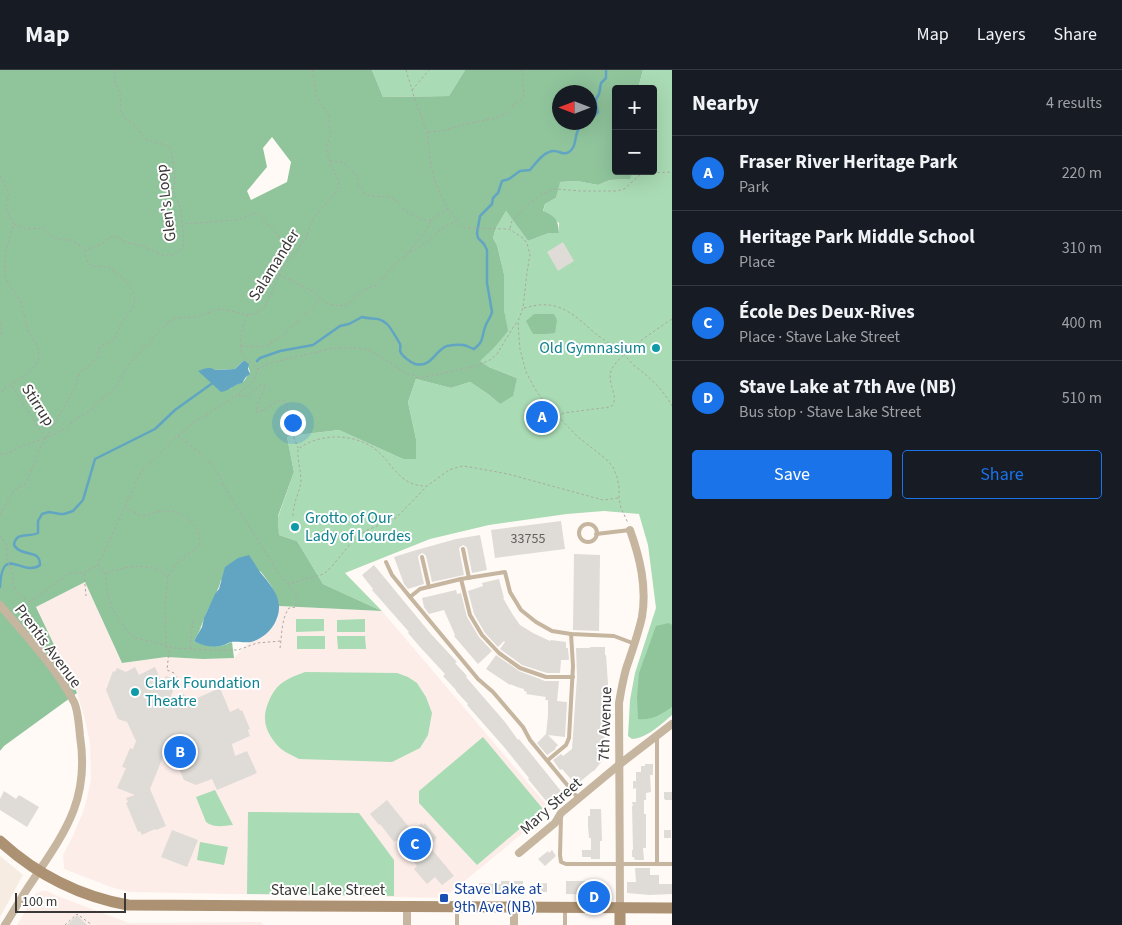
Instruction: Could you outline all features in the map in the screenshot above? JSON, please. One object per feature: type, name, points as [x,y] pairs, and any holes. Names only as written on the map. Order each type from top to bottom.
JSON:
[{"type":"main road","name":"Stave Lake Street","points":[[0,842],[27,864],[52,879],[88,895],[128,905],[672,908]]},
{"type":"main road","name":"7th Avenue","points":[[620,908],[620,925]]},
{"type":"street","name":"7th Avenue","points":[[620,908],[619,703],[626,670],[642,616],[643,582],[637,548],[630,530]]},
{"type":"street","name":"Prentis Avenue","points":[[0,605],[56,674],[75,704],[82,746],[83,767],[75,809],[63,834],[5,925]]},
{"type":"street","name":"Mary Street","points":[[519,854],[555,823],[561,813],[672,724]]},
{"type":"street","points":[[407,907],[407,925]]},
{"type":"street","points":[[514,907],[514,925]]},
{"type":"lane","points":[[591,525],[595,528],[596,534],[592,541],[586,542],[580,536],[580,531],[583,526],[591,525]]},
{"type":"lane","points":[[596,534],[630,530]]},
{"type":"lane","points":[[463,549],[469,578]]},
{"type":"lane","points":[[422,557],[429,587]]},
{"type":"lane","points":[[386,562],[392,575],[478,679],[494,692],[523,727],[530,740],[579,798]]},
{"type":"lane","points":[[410,597],[420,589],[462,579],[505,572],[510,592],[521,610],[536,622],[552,630],[571,634],[614,636],[635,644]]},
{"type":"lane","points":[[462,579],[470,615],[482,635],[499,653],[520,668],[546,677],[572,677]]},
{"type":"lane","points":[[548,760],[566,745],[569,738],[573,666],[571,634]]},
{"type":"lane","points":[[657,735],[657,864]]},
{"type":"lane","points":[[561,813],[561,862],[566,864],[620,865],[672,864]]},
{"type":"lane","points":[[457,907],[457,925]]},
{"type":"lane","points":[[565,907],[565,925]]},
{"type":"path","name":"Glen's Loop","points":[[86,250],[101,245],[114,236],[125,242],[149,248],[166,256],[182,249],[184,244],[181,210],[173,190],[171,150],[165,145],[147,140],[125,118],[121,112],[120,93],[116,83],[115,70]]},
{"type":"path","name":"Salamander","points":[[0,454],[6,454],[63,430],[78,417],[90,410],[116,386],[128,365],[174,318],[196,317],[215,310],[248,315],[256,313],[264,307],[282,268],[305,240],[313,219],[336,192],[339,185],[328,153],[331,135],[329,115],[316,96],[313,70]]},
{"type":"path","points":[[11,618],[29,602],[71,573],[84,573],[98,565],[141,472],[193,423],[248,386],[254,379],[258,369],[270,363],[333,348],[358,348],[371,351],[404,372],[420,378],[476,366],[490,360],[497,354],[518,321],[523,308],[530,255],[529,249],[523,238],[509,228],[471,229],[462,226],[448,209],[438,189],[431,168],[427,132],[406,70]]},
{"type":"path","points":[[412,91],[429,70]]},
{"type":"path","points":[[427,132],[442,131],[505,114],[522,99],[524,94],[524,73],[522,70]]},
{"type":"path","points":[[330,161],[342,162],[356,174],[361,190],[364,193],[370,196],[389,197],[396,200],[404,210],[422,220],[430,220],[448,209]]},
{"type":"path","points":[[509,228],[512,221],[530,203],[549,191],[555,189],[581,191],[624,189],[641,174],[672,172]]},
{"type":"path","points":[[0,176],[9,192],[6,204],[7,212],[14,224],[27,229],[42,228],[53,238],[72,240],[86,250],[85,255],[88,263],[92,266],[108,267],[124,279],[133,290],[135,300],[132,310],[120,326],[114,340],[100,347],[97,356],[91,364],[80,372],[68,402],[38,449],[32,470],[25,484],[14,490],[0,515]]},
{"type":"path","points":[[183,224],[237,220],[257,212],[277,234],[291,256]]},
{"type":"path","points":[[279,274],[311,290],[328,304],[344,306],[363,290],[377,284],[409,252],[428,227],[430,220]]},
{"type":"path","points":[[409,252],[417,250],[443,228],[457,220]]},
{"type":"path","points":[[0,395],[37,364],[38,353],[38,345],[27,329],[24,312],[18,297],[7,281],[5,274],[5,254],[14,224]]},
{"type":"path","points":[[241,346],[266,346],[281,338],[321,299]]},
{"type":"path","points":[[523,308],[543,304],[572,313],[624,354],[658,385],[672,406]]},
{"type":"path","points":[[248,315],[242,333],[241,346],[243,354],[258,369]]},
{"type":"path","points":[[558,417],[563,413],[610,407],[613,405],[615,396],[610,378],[611,370],[624,354],[672,318]]},
{"type":"path","points":[[518,321],[520,344],[526,372],[535,389],[558,417],[613,467],[617,477],[619,498],[625,518]]},
{"type":"path","points":[[0,322],[2,327],[0,336]]},
{"type":"path","points":[[238,394],[240,396],[247,396],[264,384],[265,387],[256,412],[264,410],[279,400],[285,401],[287,405],[291,430],[298,449],[297,457],[301,482],[295,499],[293,516]]},
{"type":"path","name":"Stirrup","points":[[12,385],[46,438]]},
{"type":"path","points":[[0,387],[4,390]]},
{"type":"path","points":[[178,436],[199,452],[216,470],[226,490],[279,574],[296,594],[296,607],[287,610],[280,648]]},
{"type":"path","points":[[298,449],[304,444],[315,440],[333,437],[360,441],[376,450],[412,485],[427,486]]},
{"type":"path","points":[[288,584],[324,574],[359,536],[396,518],[427,486],[449,470],[463,466],[508,474],[603,500],[619,498]]},
{"type":"path","points":[[125,507],[146,516],[166,511],[184,515],[195,525],[201,538],[200,545],[178,562],[168,576],[165,602],[166,646],[169,651],[167,670],[174,674],[180,684]]},
{"type":"path","points":[[0,535],[7,546],[7,560],[12,572],[12,584],[17,592],[29,602]]},
{"type":"path","points":[[98,565],[105,573],[107,591],[112,608],[127,631],[135,638],[166,646],[238,650],[257,643],[281,641]]},
{"type":"path","points":[[105,573],[137,566],[152,568],[168,576]]},
{"type":"path","points":[[84,573],[86,596]]},
{"type":"path","points":[[190,648],[193,620]]},
{"type":"path","points":[[65,925],[77,914],[92,925]]},
{"type":"shaded area","points":[[85,582],[122,663],[166,657],[234,658],[249,642],[263,637],[278,619],[279,606],[382,611],[551,810],[444,898],[129,892],[64,869],[63,855],[83,812],[91,780],[90,743],[77,693],[36,607]]},
{"type":"shaded area","points":[[0,856],[23,875],[0,917]]},
{"type":"shaded area","points":[[47,891],[129,923],[261,922],[264,925],[17,925],[36,893]]},
{"type":"green space","points":[[0,70],[372,70],[383,97],[449,96],[465,70],[643,70],[639,85],[612,85],[612,175],[632,175],[630,179],[610,180],[598,185],[577,181],[560,182],[556,198],[545,204],[543,211],[556,219],[559,233],[549,233],[528,241],[506,211],[496,228],[493,238],[497,245],[504,274],[504,309],[508,331],[480,361],[489,367],[517,378],[513,396],[500,404],[470,382],[451,388],[416,379],[408,402],[416,439],[416,459],[403,459],[339,430],[287,437],[294,472],[278,516],[279,535],[297,541],[323,584],[382,611],[279,606],[274,592],[260,571],[221,580],[194,641],[203,645],[213,646],[222,646],[232,642],[234,658],[166,657],[122,663],[85,582],[36,607],[77,693],[4,746],[0,751]],"holes":[[[272,137],[291,162],[287,182],[251,200],[247,191],[267,167],[263,148]],[[243,361],[248,366],[250,372],[244,381],[230,389],[213,368],[215,370],[235,369]]]},
{"type":"green space","points":[[372,70],[465,70],[449,96],[383,97]]},
{"type":"green space","points":[[643,70],[672,70],[672,715],[648,734],[632,739],[628,736],[630,700],[635,673],[656,608],[648,545],[639,514],[604,511],[489,525],[430,539],[345,573],[382,611],[323,584],[297,541],[279,535],[278,517],[294,472],[287,437],[339,430],[403,459],[416,458],[416,439],[408,402],[416,379],[451,388],[470,382],[500,404],[517,378],[479,361],[495,347],[507,331],[504,309],[504,274],[497,245],[493,238],[496,228],[506,211],[528,241],[549,233],[559,233],[559,223],[543,212],[545,204],[556,198],[559,182],[577,181],[598,185],[610,180],[629,179],[631,175],[657,175],[657,85],[639,85]]},
{"type":"green space","points":[[534,314],[554,314],[557,320],[555,333],[533,334],[526,321]]},
{"type":"green space","points":[[296,619],[324,619],[324,631],[296,632]]},
{"type":"green space","points":[[365,619],[365,632],[337,632],[337,620]]},
{"type":"green space","points":[[669,623],[672,625],[672,707],[652,718],[638,719],[639,673],[656,626]]},
{"type":"green space","points":[[297,636],[325,636],[325,649],[297,649]]},
{"type":"green space","points":[[337,636],[365,636],[366,649],[338,649]]},
{"type":"green space","points":[[305,672],[397,673],[408,677],[417,683],[426,697],[432,713],[428,735],[420,748],[392,762],[299,759],[283,750],[274,741],[266,727],[265,716],[269,700],[278,687],[289,679]]},
{"type":"green space","points":[[483,737],[543,809],[477,865],[419,803],[419,791]]},
{"type":"green space","points":[[215,790],[233,825],[215,826],[206,822],[196,797]]},
{"type":"green space","points":[[248,812],[359,813],[394,860],[394,896],[247,894]]},
{"type":"green space","points":[[200,842],[228,847],[224,865],[197,860]]},
{"type":"water","points":[[243,361],[249,364],[250,374],[242,383],[221,392],[198,371],[209,368],[215,370],[235,369]]},
{"type":"water","points":[[249,555],[277,596],[279,611],[275,623],[262,637],[251,642],[231,642],[223,646],[213,647],[194,641],[219,589],[225,567],[238,558]]},
{"type":"building","points":[[563,242],[574,261],[558,271],[547,252]]},
{"type":"building","name":"Grotto of Our Lady of Lourdes","points":[[295,521],[300,525],[300,531],[294,534],[289,530],[290,523]]},
{"type":"building","points":[[561,521],[565,549],[495,558],[491,530]]},
{"type":"building","points":[[480,535],[487,570],[472,573],[467,548],[463,545],[459,549],[464,575],[432,582],[426,556],[422,553],[418,557],[424,584],[408,589],[404,584],[394,557],[456,539]]},
{"type":"building","points":[[574,554],[600,555],[599,631],[573,630]]},
{"type":"building","points":[[374,565],[431,634],[457,662],[455,663],[466,677],[565,796],[551,807],[504,747],[443,676],[445,674],[372,590],[362,575]]},
{"type":"building","points":[[499,579],[503,598],[520,625],[550,641],[566,642],[569,660],[561,660],[560,673],[547,673],[522,665],[500,649],[504,641],[498,647],[485,633],[474,614],[468,591],[483,586],[482,583]]},
{"type":"building","points":[[456,590],[457,594],[461,593],[467,617],[479,637],[492,651],[478,664],[454,636],[444,610],[429,614],[424,607],[422,598]]},
{"type":"building","points":[[605,647],[608,684],[603,721],[605,721],[604,747],[602,761],[594,771],[576,785],[562,769],[560,770],[553,760],[561,754],[563,756],[572,749],[577,677],[576,648]]},
{"type":"building","points":[[496,655],[519,671],[545,681],[559,681],[557,701],[567,702],[565,737],[548,735],[558,745],[556,749],[547,755],[537,743],[546,734],[548,700],[545,700],[546,697],[526,694],[527,692],[524,689],[510,685],[486,669]]},
{"type":"building","points":[[135,667],[139,675],[155,667],[162,683],[166,676],[177,680],[170,699],[184,694],[188,702],[220,688],[230,712],[239,708],[240,711],[242,710],[250,729],[248,730],[250,736],[232,744],[235,756],[247,751],[257,773],[217,790],[212,779],[196,785],[184,780],[171,752],[163,757],[150,789],[166,826],[142,835],[140,831],[138,832],[126,803],[128,802],[126,798],[135,795],[117,788],[126,768],[122,767],[130,748],[133,749],[136,741],[127,722],[118,719],[106,690],[113,671],[115,672],[117,668],[126,672]]},
{"type":"building","points":[[645,764],[653,764],[653,775],[650,775],[651,792],[646,793],[646,800],[644,800],[646,848],[643,848],[644,860],[635,860],[632,857],[632,802],[636,802],[636,788],[633,789],[633,781],[636,781],[636,772],[641,772],[641,766],[645,766]]},
{"type":"building","points":[[4,791],[16,799],[19,795],[39,807],[27,827],[0,810],[0,799]]},
{"type":"building","points":[[664,792],[672,792],[672,800],[664,799]]},
{"type":"building","points":[[387,800],[412,831],[422,823],[423,825],[425,823],[437,838],[429,846],[454,876],[442,885],[435,877],[427,884],[414,869],[417,866],[409,855],[396,840],[394,842],[370,814]]},
{"type":"building","points":[[590,809],[601,809],[602,841],[600,841],[600,859],[582,857],[582,850],[591,850],[588,826]]},
{"type":"building","points":[[172,830],[198,840],[187,867],[161,857]]},
{"type":"building","points":[[664,830],[671,830],[671,838],[664,838]]},
{"type":"building","points":[[552,850],[556,856],[545,866],[538,859]]},
{"type":"building","points":[[635,868],[650,868],[650,875],[659,875],[659,884],[672,884],[672,894],[627,893],[627,882],[636,882]]},
{"type":"building","points":[[501,881],[523,881],[523,894],[479,894],[479,883],[501,884]]},
{"type":"building","points":[[566,881],[605,883],[605,895],[566,894]]},
{"type":"building","points":[[547,883],[547,892],[537,892],[536,884]]},
{"type":"building","points":[[77,915],[87,925],[67,925]]},
{"type":"waterway","points":[[597,97],[601,83],[606,78],[606,70]]},
{"type":"waterway","points":[[597,108],[597,113]]},
{"type":"waterway","points":[[257,361],[260,358],[280,351],[313,345],[340,326],[349,324],[362,317],[378,319],[387,324],[400,344],[401,353],[406,359],[415,364],[421,365],[429,361],[447,346],[462,345],[474,349],[481,341],[492,312],[487,283],[487,250],[478,238],[477,233],[480,216],[492,204],[502,181],[509,179],[520,171],[530,170],[547,153],[554,151],[567,153],[572,150],[578,130]]},
{"type":"waterway","points":[[0,587],[5,566],[14,564],[33,568],[40,565],[40,561],[36,556],[16,548],[14,545],[15,541],[20,536],[38,533],[38,521],[42,514],[49,512],[64,514],[73,511],[83,500],[95,459],[155,429],[175,410],[214,382]]},
{"type":"place","name":"Old Gymnasium","points":[[656,348]]},
{"type":"place","name":"Fraser River Heritage Park","points":[[542,417]]},
{"type":"place","name":"Grotto of Our Lady of Lourdes","points":[[295,527]]},
{"type":"place","name":"Clark Foundation Theatre","points":[[135,692]]},
{"type":"place","name":"Heritage Park Middle School","points":[[180,752]]},
{"type":"place","name":"École Des Deux-Rives","points":[[415,844]]},
{"type":"place","name":"Stave Lake at 7th Ave (NB)","points":[[594,897]]},
{"type":"place","name":"Stave Lake at 9th Ave (NB)","points":[[444,898]]}]
